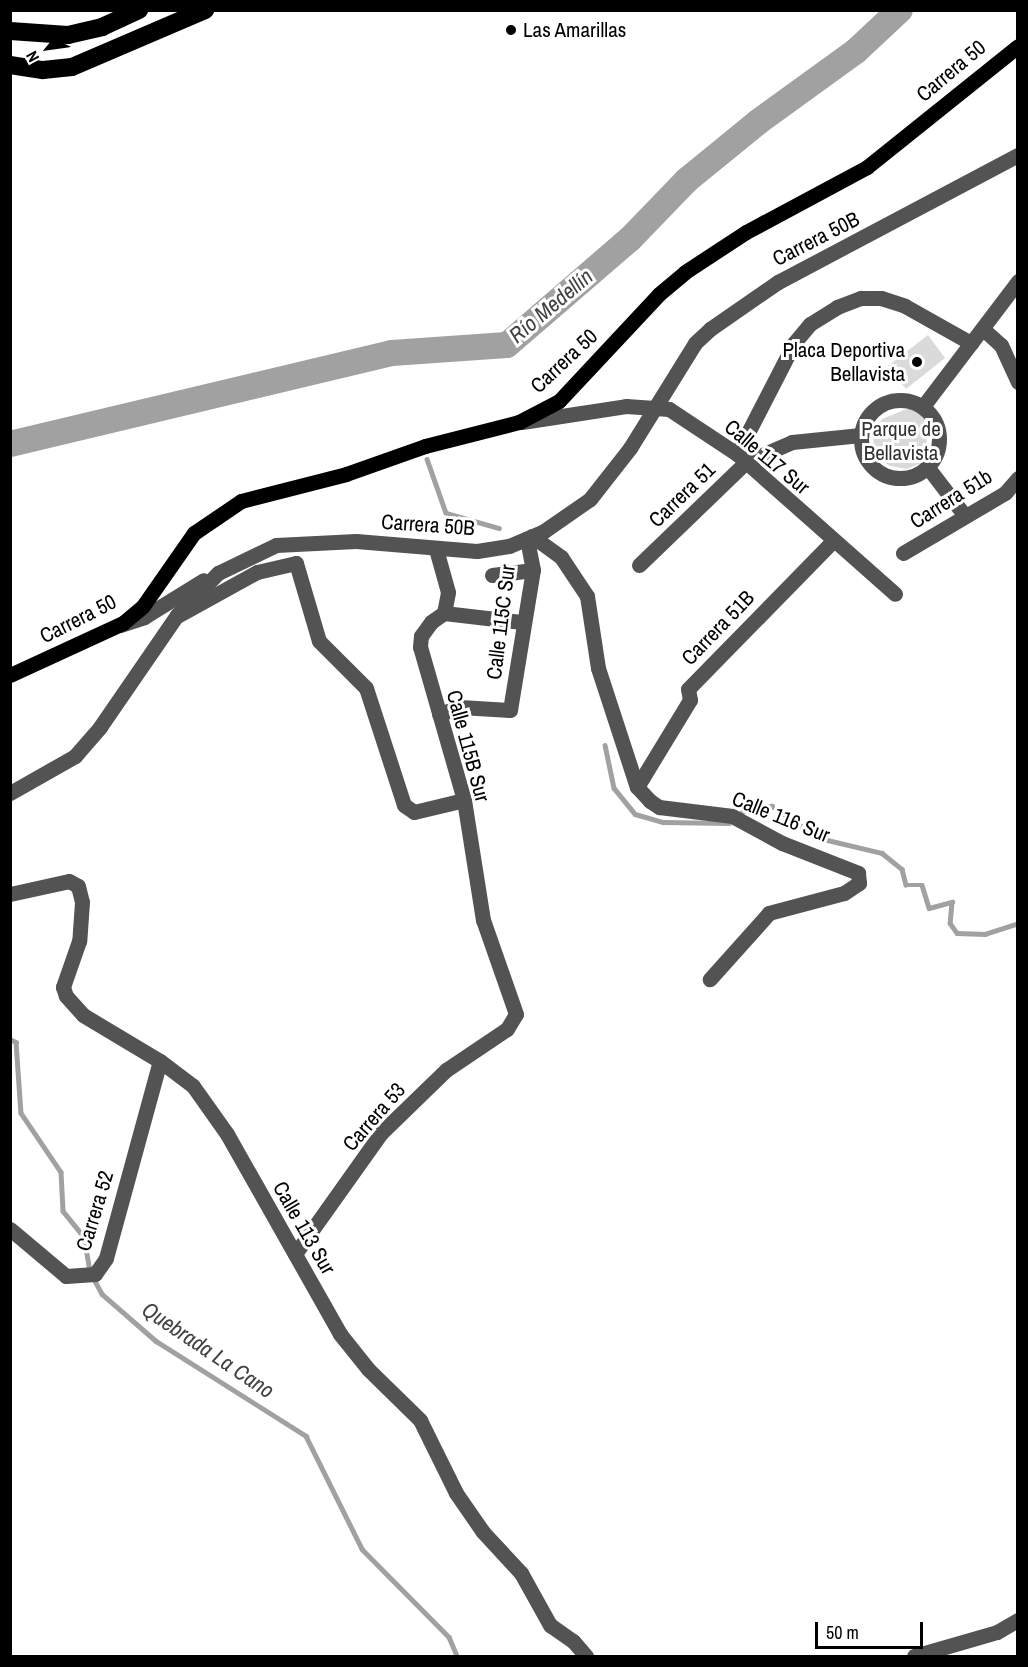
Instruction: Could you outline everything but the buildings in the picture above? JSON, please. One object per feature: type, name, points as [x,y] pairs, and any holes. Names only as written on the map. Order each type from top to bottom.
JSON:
[{"type":"highway","points":[[10,31],[68,34],[102,27],[139,10]]},
{"type":"highway","points":[[10,65],[43,70],[72,67],[205,10]]},
{"type":"main road","name":"Carrera 50","points":[[10,675],[115,627],[143,606],[194,534],[241,501],[346,474],[425,446],[519,422],[558,401],[659,294],[685,272],[746,232],[867,167],[1017,46]]},
{"type":"street","name":"Carrera 50B","points":[[10,793],[41,779],[75,756],[100,727],[177,615],[210,578],[276,544],[356,541],[477,551],[530,538],[590,499],[630,448],[695,343],[762,292],[1017,155]]},
{"type":"street","points":[[924,405],[1017,281]]},
{"type":"street","points":[[742,458],[778,368],[810,324],[861,298],[881,298],[905,306],[971,344]]},
{"type":"street","points":[[983,329],[1001,345],[1017,382]]},
{"type":"street","points":[[904,398],[924,405],[936,427],[938,450],[929,469],[907,478],[883,475],[867,458],[861,435],[868,415],[884,402],[904,398]]},
{"type":"street","name":"Calle 117 Sur","points":[[519,422],[626,406],[669,409],[742,458],[832,542],[895,594]]},
{"type":"street","name":"Carrera 51","points":[[639,565],[742,458],[792,442],[861,435]]},
{"type":"street","points":[[929,469],[965,516]]},
{"type":"street","name":"Carrera 51b","points":[[903,553],[1005,493],[1017,478]]},
{"type":"street","name":"Calle 115C Sur","points":[[439,714],[460,707],[510,710],[522,622],[533,570],[530,538]]},
{"type":"street","name":"Calle 116 Sur","points":[[530,538],[561,557],[587,596],[598,668],[637,787],[659,807],[732,816],[782,843],[858,873],[859,883],[844,893],[769,913],[710,979]]},
{"type":"street","name":"Carrera 51B","points":[[637,787],[690,700],[688,689],[832,542]]},
{"type":"street","points":[[436,549],[448,592],[444,613],[522,622]]},
{"type":"street","points":[[177,615],[188,613],[257,572],[293,562],[298,567],[319,641],[366,688],[404,805],[414,812],[464,800]]},
{"type":"street","points":[[492,575],[533,570]]},
{"type":"street","points":[[115,627],[144,617],[210,578]]},
{"type":"street","name":"Calle 115B Sur","points":[[444,613],[431,622],[421,636],[420,647],[464,800],[483,921],[516,1014],[507,1029]]},
{"type":"street","name":"Calle 113 Sur","points":[[10,894],[69,881],[78,886],[82,902],[79,941],[63,987],[66,996],[83,1015],[160,1061],[193,1086],[227,1134],[347,1342],[368,1369],[427,1429],[456,1493],[483,1532],[521,1573],[550,1625],[573,1641],[586,1656]]},
{"type":"street","name":"Carrera 53","points":[[295,1254],[381,1133],[446,1070],[507,1029]]},
{"type":"street","name":"Carrera 52","points":[[10,1229],[66,1276],[92,1276],[106,1258],[160,1061]]},
{"type":"street","points":[[914,1656],[998,1632],[1017,1620]]},
{"type":"green space","name":"Placa Deportiva Bellavista","points":[[928,335],[945,358],[906,389],[888,366]]},
{"type":"green space","name":"Parque de Bellavista","points":[[914,406],[923,416],[927,430],[926,461],[907,469],[890,466],[874,456],[873,433],[882,419]]},
{"type":"waterway","name":"Río Medellín","points":[[10,444],[392,353],[507,345],[630,239],[687,180],[758,122],[856,51],[900,10]]},
{"type":"waterway","points":[[427,459],[446,513],[499,528]]},
{"type":"waterway","points":[[605,745],[614,788],[635,814],[663,822],[729,823]]},
{"type":"waterway","points":[[738,815],[746,809],[772,806],[819,838],[882,853],[902,869],[906,885],[922,885],[929,908],[952,902],[950,923],[957,933],[985,934],[1018,923]]},
{"type":"waterway","name":"Quebrada La Cano","points":[[10,1039],[16,1042],[21,1113],[61,1172],[63,1211],[84,1237],[90,1272],[102,1294],[156,1341],[306,1436],[362,1549],[449,1637],[457,1656]]},
{"type":"place","name":"Las Amarillas","points":[[511,30]]},
{"type":"place","name":"Placa Deportiva Bellavista","points":[[917,362]]}]
